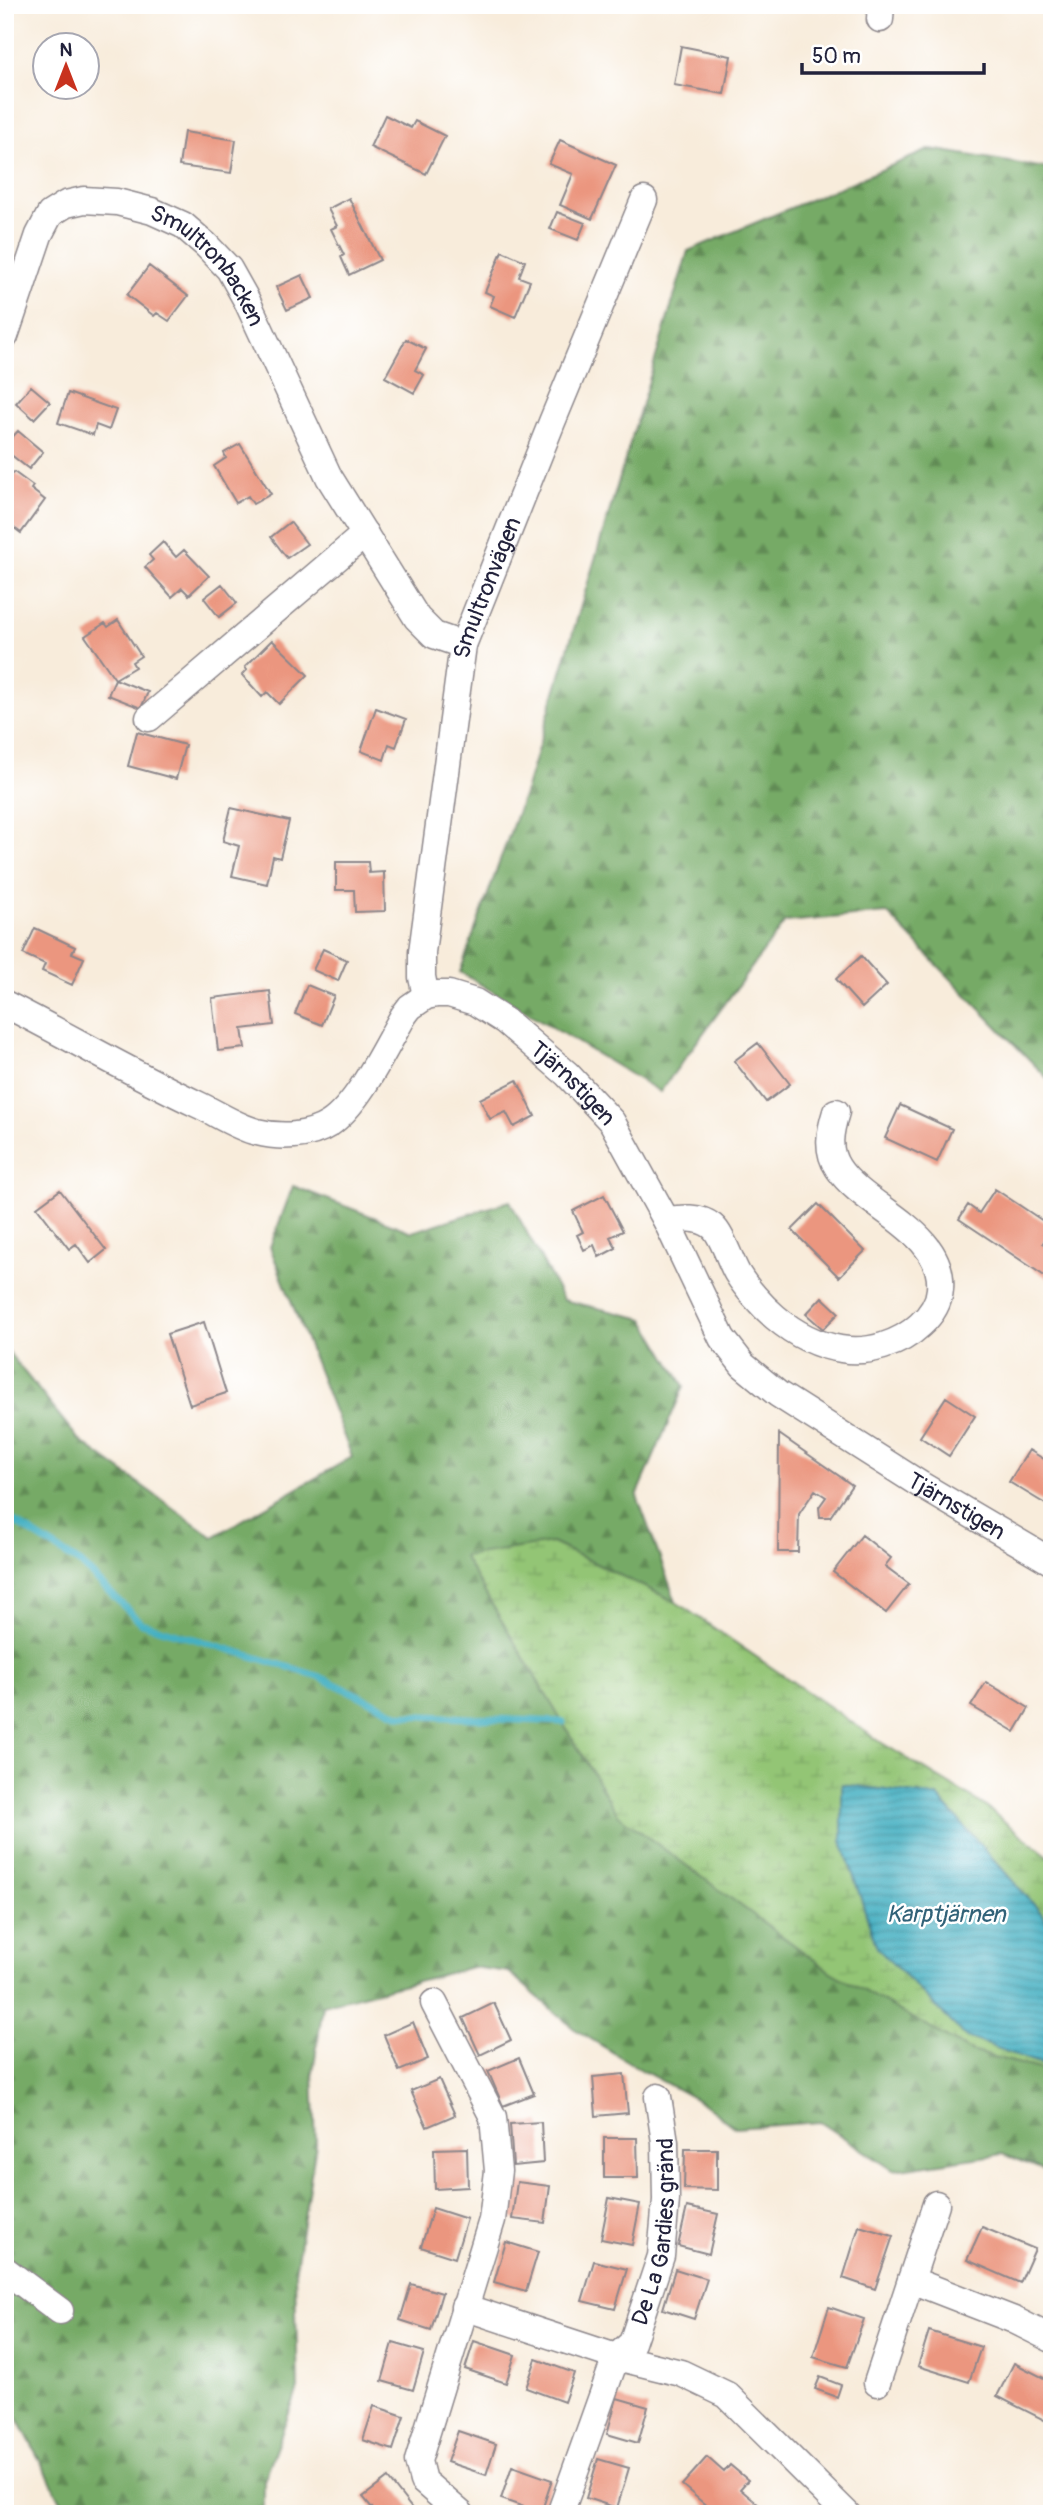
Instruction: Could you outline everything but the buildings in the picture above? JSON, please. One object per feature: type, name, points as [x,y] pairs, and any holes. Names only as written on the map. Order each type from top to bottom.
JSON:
[{"type":"street","name":"Smultronbacken","points":[[5,336],[39,235],[50,214],[66,204],[84,200],[117,202],[152,211],[183,225],[206,245],[235,280],[329,477],[417,618],[434,635],[463,645]]},
{"type":"street","name":"Smultronvägen","points":[[426,996],[422,977],[422,952],[463,645],[643,200]]},
{"type":"street","points":[[149,718],[365,534]]},
{"type":"street","name":"Tjärnstigen","points":[[426,996],[449,994],[475,1002],[505,1021],[567,1074],[612,1122],[666,1220],[722,1338],[743,1365],[778,1394],[1052,1562]]},
{"type":"street","points":[[5,1004],[152,1083],[248,1129],[279,1136],[302,1134],[326,1126],[338,1117],[364,1082],[404,1014],[426,996]]},
{"type":"street","points":[[666,1220],[702,1220],[715,1228],[738,1275],[769,1312],[794,1333],[823,1346],[848,1350],[890,1344],[912,1333],[928,1318],[939,1297],[941,1279],[935,1259],[920,1238],[854,1187],[838,1168],[831,1155],[829,1139],[836,1112]]},
{"type":"street","points":[[434,2003],[493,2117],[498,2171],[492,2220],[418,2461],[423,2481],[461,2514]]},
{"type":"street","name":"De La Gardies gränd","points":[[561,2514],[616,2357],[632,2343],[660,2256],[666,2200],[665,2142],[658,2097]]},
{"type":"street","points":[[877,2384],[936,2203]]},
{"type":"street","points":[[5,2270],[60,2311]]},
{"type":"street","points":[[911,2280],[1014,2320],[1052,2339]]},
{"type":"street","points":[[464,2307],[616,2357],[681,2373],[727,2395],[847,2514]]},
{"type":"green space","points":[[931,149],[1052,169],[1052,1083],[887,913],[785,922],[660,1092],[460,972],[526,788],[688,251]]},
{"type":"green space","points":[[293,1186],[412,1232],[510,1201],[563,1300],[644,1319],[684,1386],[637,1496],[676,1602],[552,1543],[464,1557],[619,1815],[831,1972],[971,2051],[1052,2072],[1052,2173],[1002,2154],[893,2170],[820,2122],[735,2128],[701,2102],[643,2071],[573,2028],[509,1972],[472,1967],[323,2005],[313,2072],[316,2144],[295,2272],[298,2389],[264,2481],[264,2514],[68,2514],[5,2394],[5,1348],[79,1440],[213,1537],[352,1457],[270,1247]]},
{"type":"green space","points":[[552,1543],[676,1602],[882,1743],[982,1804],[1052,1859],[1052,1934],[1044,1916],[938,1797],[842,1785],[1052,2068],[1052,2072],[971,2051],[831,1972],[618,1815],[463,1556]]},
{"type":"water","name":"Karptjärnen","points":[[842,1784],[938,1797],[1044,1916],[1052,1934],[1052,2068],[966,2037],[877,1948],[842,1841]]},
{"type":"waterway","points":[[5,1516],[81,1564],[141,1623],[318,1676],[400,1715],[563,1722]]}]
